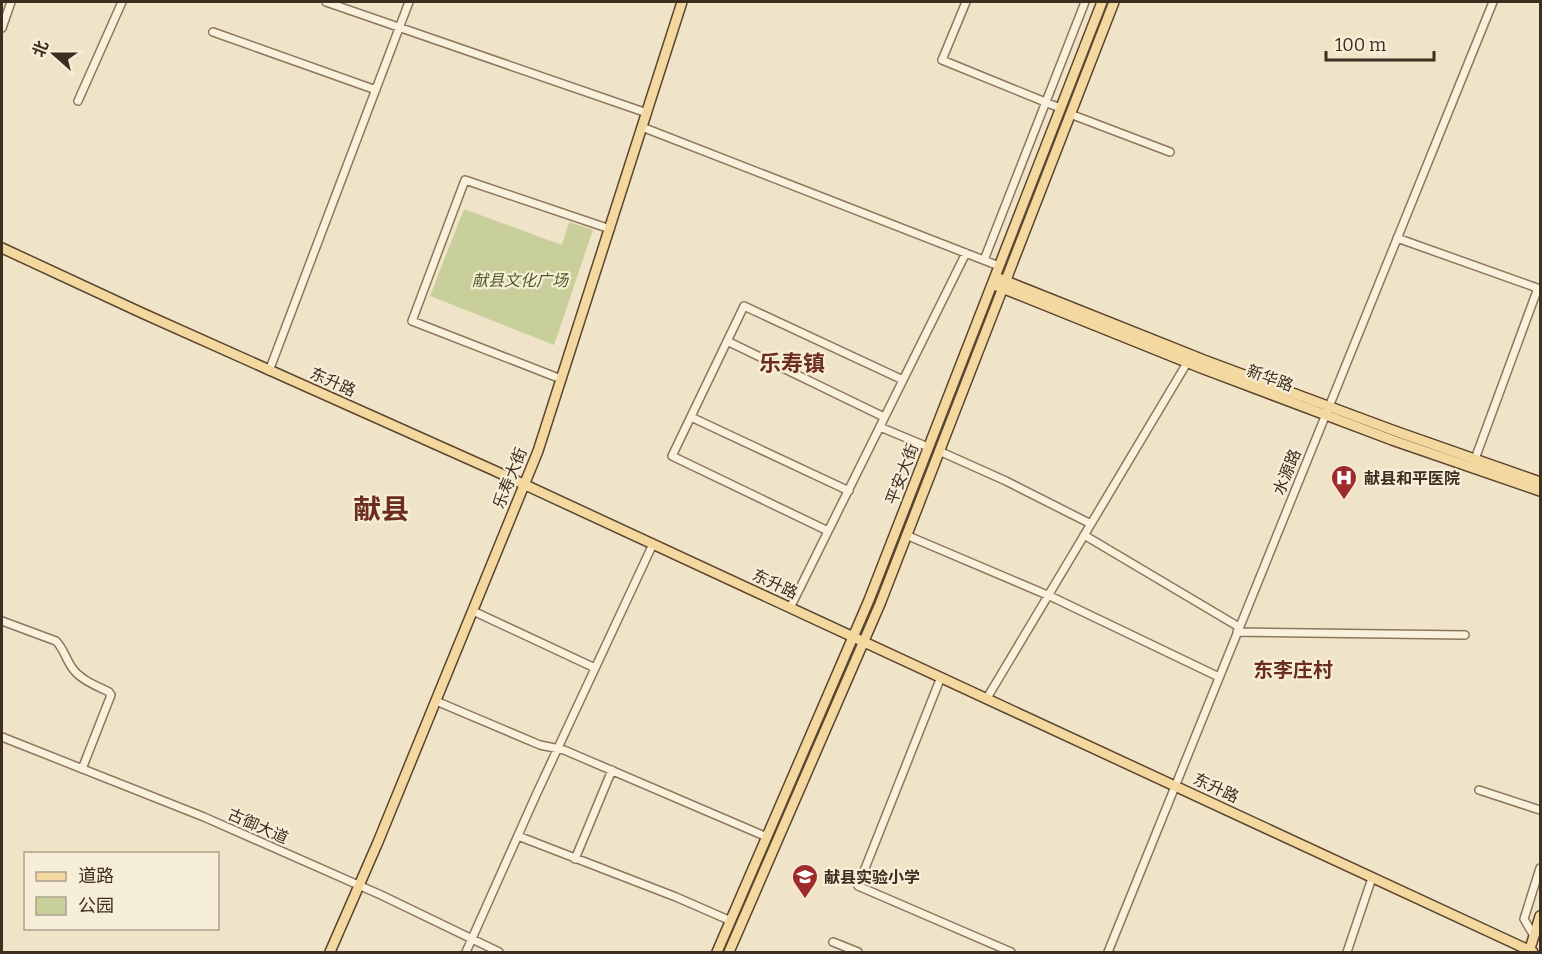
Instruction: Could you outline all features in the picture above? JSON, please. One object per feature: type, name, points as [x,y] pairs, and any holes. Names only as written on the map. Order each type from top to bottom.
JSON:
[{"type":"main road","name":"乐寿大街","points":[[330,952],[538,451],[682,2]]},
{"type":"main road","name":"平安大街","points":[[717,952],[854,637],[1102,2]]},
{"type":"main road","name":"平安大街","points":[[729,952],[864,642],[1114,2]]},
{"type":"main road","name":"东升路","points":[[2,248],[653,544],[1530,952]]},
{"type":"main road","name":"新华路","points":[[993,280],[1540,492]]},
{"type":"main road","name":"新华路","points":[[1003,284],[1187,363],[1540,482]]},
{"type":"main road","points":[[1530,952],[1540,916]]},
{"type":"street","points":[[2,28],[11,2]]},
{"type":"street","points":[[78,101],[122,2]]},
{"type":"street","points":[[326,2],[647,112]]},
{"type":"street","points":[[269,370],[409,2]]},
{"type":"street","points":[[966,2],[942,60],[1060,108]]},
{"type":"street","points":[[984,260],[1086,2]]},
{"type":"street","name":"水源路","points":[[1108,952],[1493,2]]},
{"type":"street","points":[[213,32],[376,90]]},
{"type":"street","points":[[1070,114],[1170,152]]},
{"type":"street","points":[[642,127],[999,266]]},
{"type":"street","points":[[561,379],[412,321],[465,180],[610,229]]},
{"type":"street","points":[[1397,238],[1539,288],[1475,459]]},
{"type":"street","points":[[790,608],[966,253]]},
{"type":"street","points":[[828,531],[672,456],[744,306],[903,380]]},
{"type":"street","points":[[727,342],[885,417]]},
{"type":"street","points":[[987,698],[1187,363]]},
{"type":"street","points":[[691,417],[849,491]]},
{"type":"street","points":[[880,427],[928,447]]},
{"type":"street","points":[[939,451],[1006,481],[1091,524]]},
{"type":"street","points":[[906,535],[1048,595],[1219,677]]},
{"type":"street","points":[[1084,535],[1238,630],[1465,635]]},
{"type":"street","points":[[466,952],[557,748],[653,544]]},
{"type":"street","points":[[473,611],[595,668]]},
{"type":"street","points":[[2,621],[56,641],[73,670],[81,678],[111,695],[82,769]]},
{"type":"street","points":[[941,677],[858,886],[1011,952]]},
{"type":"street","points":[[436,701],[540,745],[557,748],[612,770],[767,837]]},
{"type":"street","name":"古御大道","points":[[2,737],[204,817],[499,952]]},
{"type":"street","points":[[575,860],[612,770]]},
{"type":"street","points":[[1479,790],[1540,810]]},
{"type":"street","points":[[518,836],[575,860],[676,897],[731,921]]},
{"type":"street","points":[[1534,936],[1524,919],[1540,868]]},
{"type":"street","points":[[1347,952],[1372,878]]},
{"type":"street","points":[[833,942],[858,952]]},
{"type":"green space","name":"献县文化广场","points":[[464,209],[562,245],[569,222],[593,230],[554,345],[430,296]]},
{"type":"place","name":"献县和平医院","points":[[1344,501]]},
{"type":"place","name":"献县实验小学","points":[[805,900]]},
{"type":"district","name":"乐寿镇","points":[[792,363]]},
{"type":"district","name":"献县","points":[[381,509]]},
{"type":"district","name":"东李庄村","points":[[1293,670]]}]
